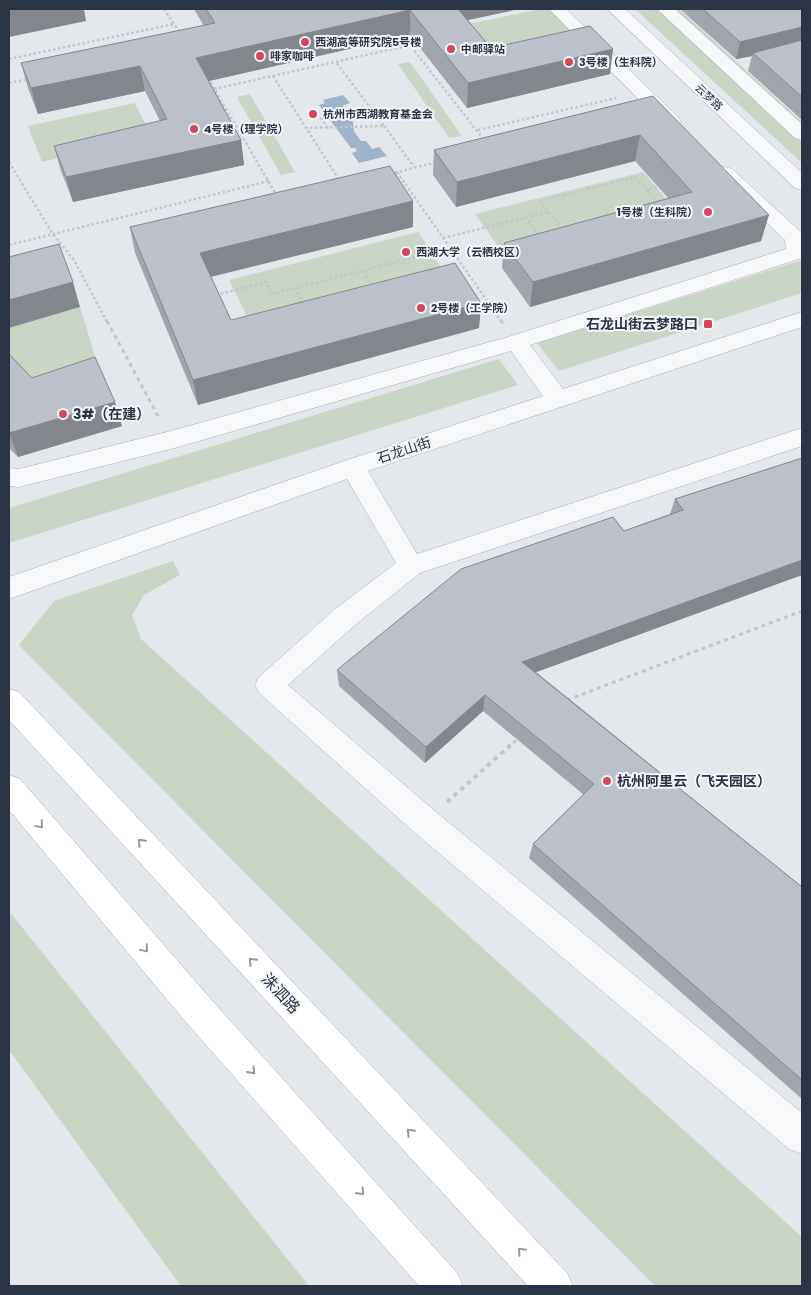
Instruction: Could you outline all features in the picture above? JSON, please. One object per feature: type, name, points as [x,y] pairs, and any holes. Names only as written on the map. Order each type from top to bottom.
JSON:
[{"type":"main road","name":"洙泗路","points":[[9,701],[554,1286]]},
{"type":"main road","points":[[9,788],[196,1009],[444,1286]]},
{"type":"street","points":[[557,9],[640,93],[683,132]]},
{"type":"street","name":"云梦路","points":[[615,9],[802,184]]},
{"type":"street","points":[[668,9],[730,68],[800,130]]},
{"type":"street","points":[[730,68],[748,64]]},
{"type":"street","points":[[640,93],[692,81]]},
{"type":"street","points":[[9,477],[19,478],[171,440],[516,342],[797,253],[795,238],[711,159]]},
{"type":"street","name":"石龙山街","points":[[9,588],[353,467],[802,319]]},
{"type":"street","points":[[516,342],[558,399]]},
{"type":"street","points":[[802,437],[411,566],[345,618],[269,685],[425,822],[802,1136]]},
{"type":"street","points":[[353,467],[411,566]]},
{"type":"path","points":[[164,9],[183,37]]},
{"type":"path","points":[[9,59],[174,24]]},
{"type":"path","points":[[399,31],[486,142]]},
{"type":"path","points":[[214,89],[411,46]]},
{"type":"path","points":[[336,62],[367,107],[384,126],[414,167]]},
{"type":"path","points":[[205,74],[280,200]]},
{"type":"path","points":[[272,76],[343,185]]},
{"type":"path","points":[[9,83],[28,79]]},
{"type":"path","points":[[478,130],[640,93]]},
{"type":"path","points":[[328,128],[321,118],[324,116],[367,107]]},
{"type":"path","points":[[305,128],[384,126]]},
{"type":"path","points":[[388,174],[443,160]]},
{"type":"path","points":[[9,162],[52,233],[74,260],[171,440]]},
{"type":"path","points":[[397,172],[516,342]]},
{"type":"path","points":[[563,230],[540,201],[635,177],[659,204]]},
{"type":"path","points":[[9,245],[269,181]]},
{"type":"path","points":[[647,190],[658,187]]},
{"type":"path","points":[[443,238],[548,212]]},
{"type":"path","points":[[525,218],[544,243]]},
{"type":"path","points":[[213,296],[266,282],[272,294],[451,248]]},
{"type":"path","points":[[456,271],[465,268]]},
{"type":"path","points":[[363,271],[375,292]]},
{"type":"path","points":[[295,288],[306,310]]},
{"type":"path","points":[[558,703],[802,611]]},
{"type":"path","points":[[425,822],[521,736]]},
{"type":"green space","points":[[541,9],[553,9],[586,44],[491,65],[459,26]]},
{"type":"green space","points":[[635,9],[679,9],[802,122],[802,163]]},
{"type":"green space","points":[[410,62],[462,136],[449,138],[398,64]]},
{"type":"green space","points":[[250,94],[295,172],[281,175],[237,97]]},
{"type":"green space","points":[[135,103],[152,137],[42,162],[28,126]]},
{"type":"green space","points":[[643,172],[680,215],[508,260],[475,214]]},
{"type":"green space","points":[[418,232],[448,278],[254,330],[229,280]]},
{"type":"green space","points":[[802,260],[802,293],[559,371],[537,343]]},
{"type":"green space","points":[[80,307],[103,382],[41,402],[9,370],[9,328]]},
{"type":"green space","points":[[499,359],[518,385],[9,543],[9,508]]},
{"type":"green space","points":[[173,561],[180,575],[144,595],[132,615],[141,639],[802,1237],[802,1286],[655,1286],[19,645],[54,601]]},
{"type":"green space","points":[[9,911],[309,1286],[181,1286],[9,1050]]},
{"type":"water","points":[[343,95],[350,103],[342,106],[353,122],[354,131],[361,141],[366,141],[372,149],[379,147],[387,156],[359,163],[352,153],[357,151],[355,148],[351,148],[319,105],[325,103],[323,100]]},
{"type":"building","points":[[206,9],[458,9],[491,48],[590,26],[613,49],[468,83],[410,10],[196,58],[241,140],[66,177],[54,146],[167,119],[140,66],[31,88],[21,63],[215,23]]},
{"type":"building","points":[[703,9],[802,9],[802,27],[740,42]]},
{"type":"building","points":[[802,40],[802,97],[753,53]]},
{"type":"building","points":[[653,96],[769,215],[533,282],[504,243],[692,192],[640,135],[457,182],[434,150]]},
{"type":"building","points":[[390,166],[413,201],[200,253],[231,320],[455,263],[481,303],[193,380],[130,227]]},
{"type":"building","points":[[59,244],[73,282],[9,300],[9,257]]},
{"type":"building","points":[[9,354],[32,378],[95,357],[115,402],[9,433]]},
{"type":"building","name":"杭州阿里云（飞天园区）","points":[[802,458],[802,560],[522,662],[802,887],[802,1080],[533,844],[594,784],[485,695],[426,747],[337,670],[461,569],[613,517],[624,531],[683,510],[675,499]]},
{"type":"place","name":"西湖高等研究院5号楼","points":[[305,42]]},
{"type":"place","name":"中邮驿站","points":[[451,49]]},
{"type":"place","name":"啡家咖啡","points":[[260,56]]},
{"type":"place","name":"3号楼（生科院）","points":[[569,62]]},
{"type":"place","name":"杭州市西湖教育基金会","points":[[313,114]]},
{"type":"place","name":"4号楼（理学院）","points":[[194,129]]},
{"type":"place","name":"1号楼（生科院）","points":[[708,212]]},
{"type":"place","name":"西湖大学（云栖校区）","points":[[406,252]]},
{"type":"place","name":"2号楼（工学院）","points":[[421,308]]},
{"type":"place","name":"石龙山街云梦路口","points":[[708,324]]},
{"type":"place","name":"3#（在建）","points":[[63,414]]},
{"type":"place","name":"杭州阿里云（飞天园区）","points":[[607,781]]}]
